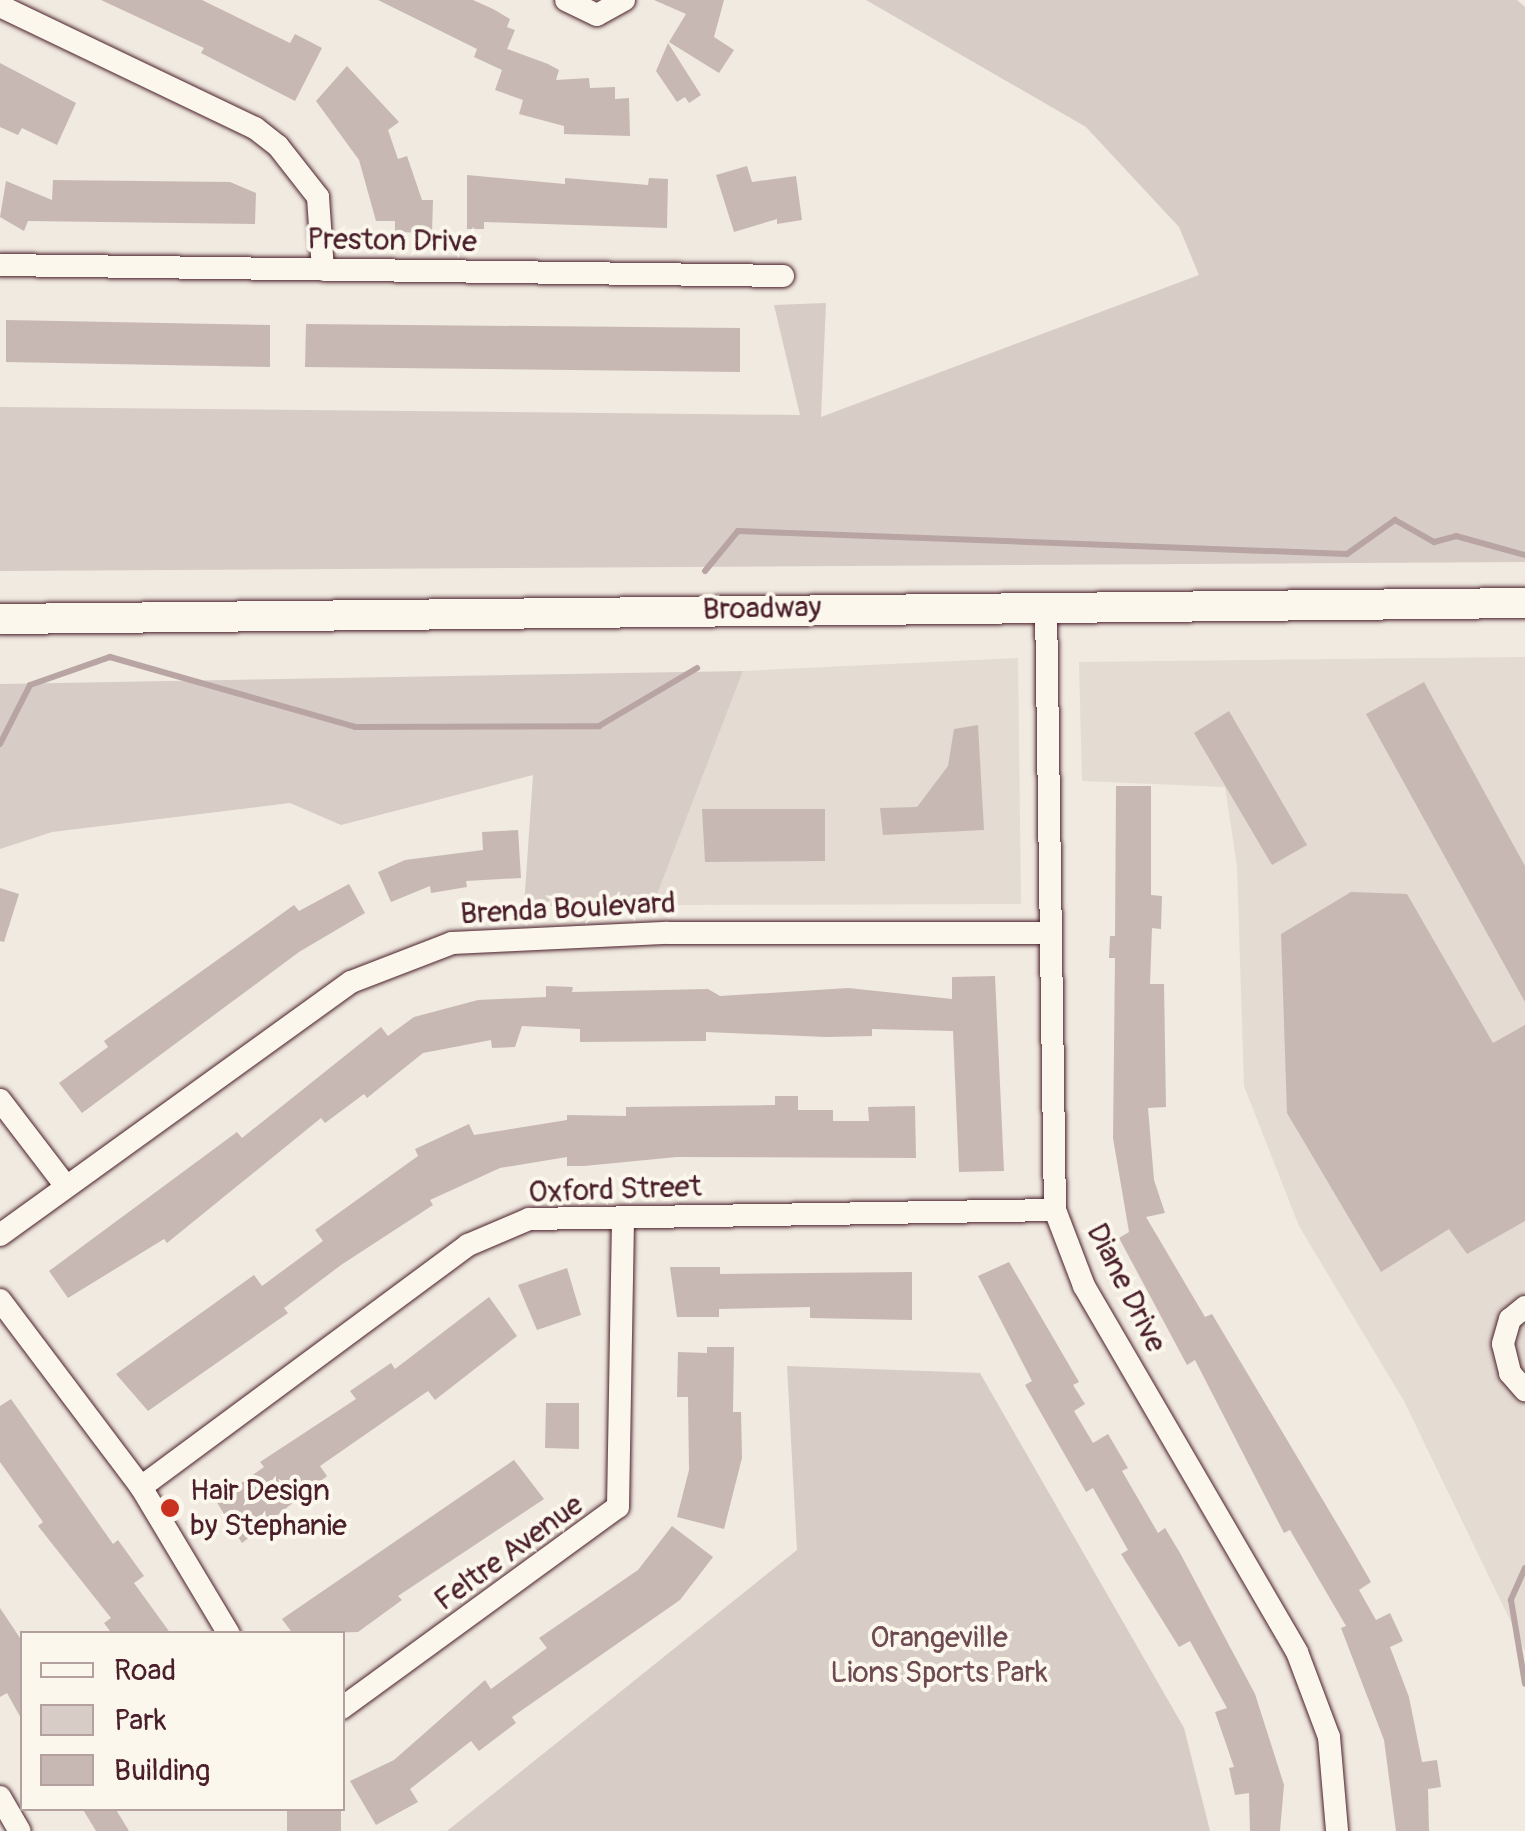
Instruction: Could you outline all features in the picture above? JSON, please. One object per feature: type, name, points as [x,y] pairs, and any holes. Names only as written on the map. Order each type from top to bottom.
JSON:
[{"type":"main road","name":"Broadway","points":[[0,619],[1046,605],[1525,603]]},
{"type":"street","points":[[566,0],[596,14],[624,0]]},
{"type":"street","points":[[0,6],[254,128],[278,146],[318,196],[323,270]]},
{"type":"street","name":"Preston Drive","points":[[0,265],[784,276]]},
{"type":"street","name":"Diane Drive","points":[[1046,605],[1055,1210],[1084,1286],[1297,1652],[1329,1737],[1337,1831]]},
{"type":"street","name":"Brenda Boulevard","points":[[0,1235],[351,982],[452,943],[668,933],[1048,933]]},
{"type":"street","points":[[0,1100],[66,1185]]},
{"type":"street","name":"Oxford Street","points":[[141,1487],[480,1238],[529,1219],[1055,1210]]},
{"type":"street","name":"Feltre Avenue","points":[[345,1706],[618,1507],[624,1470],[623,1218]]},
{"type":"street","points":[[0,1300],[141,1487],[226,1631]]},
{"type":"street","points":[[1525,1307],[1510,1319],[1503,1344],[1510,1373],[1525,1390]]},
{"type":"street","points":[[0,1797],[20,1831]]},
{"type":"shaded area","points":[[1525,657],[1525,1651],[1404,1401],[1299,1226],[1244,1086],[1237,866],[1225,787],[1082,781],[1079,662]]},
{"type":"shaded area","points":[[1018,658],[1021,904],[653,905],[743,671]]},
{"type":"green space","points":[[866,0],[1517,0],[1525,7],[1525,562],[0,571],[0,407],[800,415],[774,305],[826,303],[821,417],[1199,275],[1179,227],[1086,127]]},
{"type":"green space","points":[[743,671],[653,905],[524,906],[533,775],[341,825],[290,803],[52,832],[0,849],[0,684]]},
{"type":"green space","name":"Orangeville Lions Sports Park","points":[[787,1366],[980,1373],[1184,1728],[1210,1831],[447,1831],[797,1550]]},
{"type":"building","points":[[101,0],[202,0],[290,43],[295,34],[322,48],[295,101],[201,53],[204,48]]},
{"type":"building","points":[[378,0],[473,0],[493,9],[510,19],[507,27],[515,30],[507,49],[559,70],[556,80],[589,78],[590,88],[615,87],[615,99],[629,98],[630,136],[564,134],[564,126],[519,114],[523,100],[495,90],[502,70],[474,57],[477,49]]},
{"type":"building","points":[[654,0],[724,0],[714,37],[734,50],[719,73],[669,42],[686,14]]},
{"type":"building","points":[[668,43],[701,95],[689,103],[685,97],[677,102],[656,71]]},
{"type":"building","points":[[0,63],[76,103],[57,145],[22,128],[18,135],[0,127]]},
{"type":"building","points":[[347,66],[399,122],[388,130],[398,159],[407,156],[422,200],[433,200],[432,233],[395,232],[395,221],[376,221],[359,160],[316,101]]},
{"type":"building","points":[[747,166],[752,182],[796,176],[802,220],[777,224],[777,219],[734,232],[716,175]]},
{"type":"building","points":[[467,175],[565,184],[565,178],[648,185],[649,178],[668,179],[667,228],[484,222],[484,229],[467,229]]},
{"type":"building","points":[[53,180],[230,182],[256,193],[255,224],[28,221],[24,231],[0,217],[6,181],[52,200]]},
{"type":"building","points":[[6,320],[270,325],[270,367],[6,362]]},
{"type":"building","points":[[306,324],[740,328],[740,372],[305,367]]},
{"type":"building","points":[[1424,682],[1525,866],[1525,1002],[1366,714]]},
{"type":"building","points":[[1229,711],[1307,845],[1272,865],[1194,733]]},
{"type":"building","points":[[978,725],[984,830],[883,835],[880,808],[917,807],[948,766],[954,729]]},
{"type":"building","points":[[1116,786],[1151,786],[1151,895],[1162,896],[1161,929],[1152,928],[1150,984],[1164,984],[1166,1107],[1148,1108],[1154,1180],[1165,1213],[1146,1217],[1205,1317],[1212,1314],[1371,1582],[1359,1590],[1376,1620],[1390,1613],[1403,1641],[1390,1647],[1409,1697],[1422,1762],[1437,1760],[1441,1787],[1428,1789],[1429,1831],[1396,1831],[1384,1740],[1341,1628],[1346,1626],[1290,1530],[1284,1533],[1195,1360],[1187,1365],[1119,1238],[1129,1232],[1113,1138],[1115,958],[1109,958],[1110,936],[1115,936]]},
{"type":"building","points":[[702,809],[825,809],[825,861],[705,862]]},
{"type":"building","points":[[518,830],[521,878],[466,881],[467,887],[431,893],[430,886],[391,902],[378,872],[405,860],[483,850],[482,832]]},
{"type":"building","points":[[349,884],[365,913],[299,952],[82,1113],[59,1083],[108,1047],[104,1041],[294,905],[299,911]]},
{"type":"building","points":[[0,888],[19,894],[4,942],[0,941]]},
{"type":"building","points":[[1351,892],[1407,894],[1493,1043],[1525,1025],[1525,1221],[1467,1254],[1449,1229],[1381,1272],[1287,1113],[1281,934]]},
{"type":"building","points":[[995,976],[1004,1171],[959,1172],[953,1031],[872,1029],[872,1036],[826,1037],[706,1032],[706,1041],[580,1042],[580,1029],[522,1026],[515,1047],[492,1048],[491,1040],[423,1053],[367,1098],[364,1094],[325,1123],[321,1118],[167,1243],[164,1239],[68,1298],[49,1271],[237,1132],[242,1138],[381,1027],[388,1036],[414,1017],[478,1000],[546,997],[546,986],[573,987],[572,992],[708,989],[720,996],[848,988],[952,999],[952,977]]},
{"type":"building","points":[[775,1096],[798,1096],[798,1110],[833,1110],[833,1121],[869,1121],[868,1107],[915,1106],[916,1158],[677,1157],[567,1166],[567,1157],[500,1168],[430,1200],[433,1205],[341,1265],[284,1308],[288,1313],[148,1411],[116,1374],[254,1275],[262,1286],[323,1241],[315,1230],[418,1156],[415,1149],[469,1124],[474,1135],[567,1120],[567,1115],[626,1116],[626,1107],[775,1105]]},
{"type":"building","points":[[1009,1262],[1079,1382],[1073,1385],[1085,1404],[1074,1411],[1093,1443],[1108,1434],[1128,1468],[1122,1471],[1158,1533],[1165,1528],[1180,1553],[1255,1694],[1284,1785],[1280,1831],[1250,1831],[1249,1793],[1235,1795],[1229,1768],[1234,1767],[1215,1712],[1227,1708],[1190,1641],[1179,1647],[1121,1554],[1128,1550],[1093,1488],[1086,1492],[1025,1385],[1032,1381],[978,1276]]},
{"type":"building","points":[[670,1267],[720,1267],[720,1274],[912,1272],[912,1320],[810,1318],[810,1307],[719,1309],[719,1317],[677,1317]]},
{"type":"building","points":[[567,1268],[581,1315],[537,1330],[518,1285]]},
{"type":"building","points":[[489,1297],[517,1336],[435,1400],[428,1391],[320,1466],[327,1476],[242,1543],[216,1501],[264,1467],[260,1462],[356,1399],[350,1391],[391,1363],[395,1369]]},
{"type":"building","points":[[707,1347],[734,1347],[733,1412],[741,1412],[742,1458],[724,1529],[677,1517],[689,1470],[688,1397],[677,1397],[678,1352],[707,1353]]},
{"type":"building","points":[[11,1399],[113,1544],[118,1540],[144,1576],[134,1583],[169,1631],[110,1631],[104,1623],[111,1618],[38,1526],[43,1522],[0,1462],[0,1406]]},
{"type":"building","points":[[546,1403],[579,1403],[579,1449],[545,1448]]},
{"type":"building","points":[[514,1460],[544,1499],[398,1596],[402,1600],[358,1632],[291,1631],[282,1619]]},
{"type":"building","points":[[672,1526],[713,1557],[680,1600],[512,1717],[516,1723],[479,1751],[471,1741],[410,1789],[418,1802],[376,1825],[350,1781],[394,1760],[485,1680],[491,1689],[547,1648],[539,1638],[638,1570]]},
{"type":"building","points":[[0,1608],[20,1638],[20,1716],[7,1693],[0,1697]]},
{"type":"building","points":[[84,1811],[117,1811],[129,1831],[96,1831]]},
{"type":"building","points":[[287,1811],[341,1811],[341,1831],[287,1831]]},
{"type":"waterway","points":[[705,571],[738,531],[1347,554],[1395,520],[1434,542],[1456,536],[1525,555]]},
{"type":"waterway","points":[[0,744],[30,685],[110,657],[355,727],[599,726],[697,668]]},
{"type":"waterway","points":[[1525,1568],[1511,1600],[1525,1684]]},
{"type":"place","name":"Hair Design by Stephanie","points":[[170,1508]]}]
